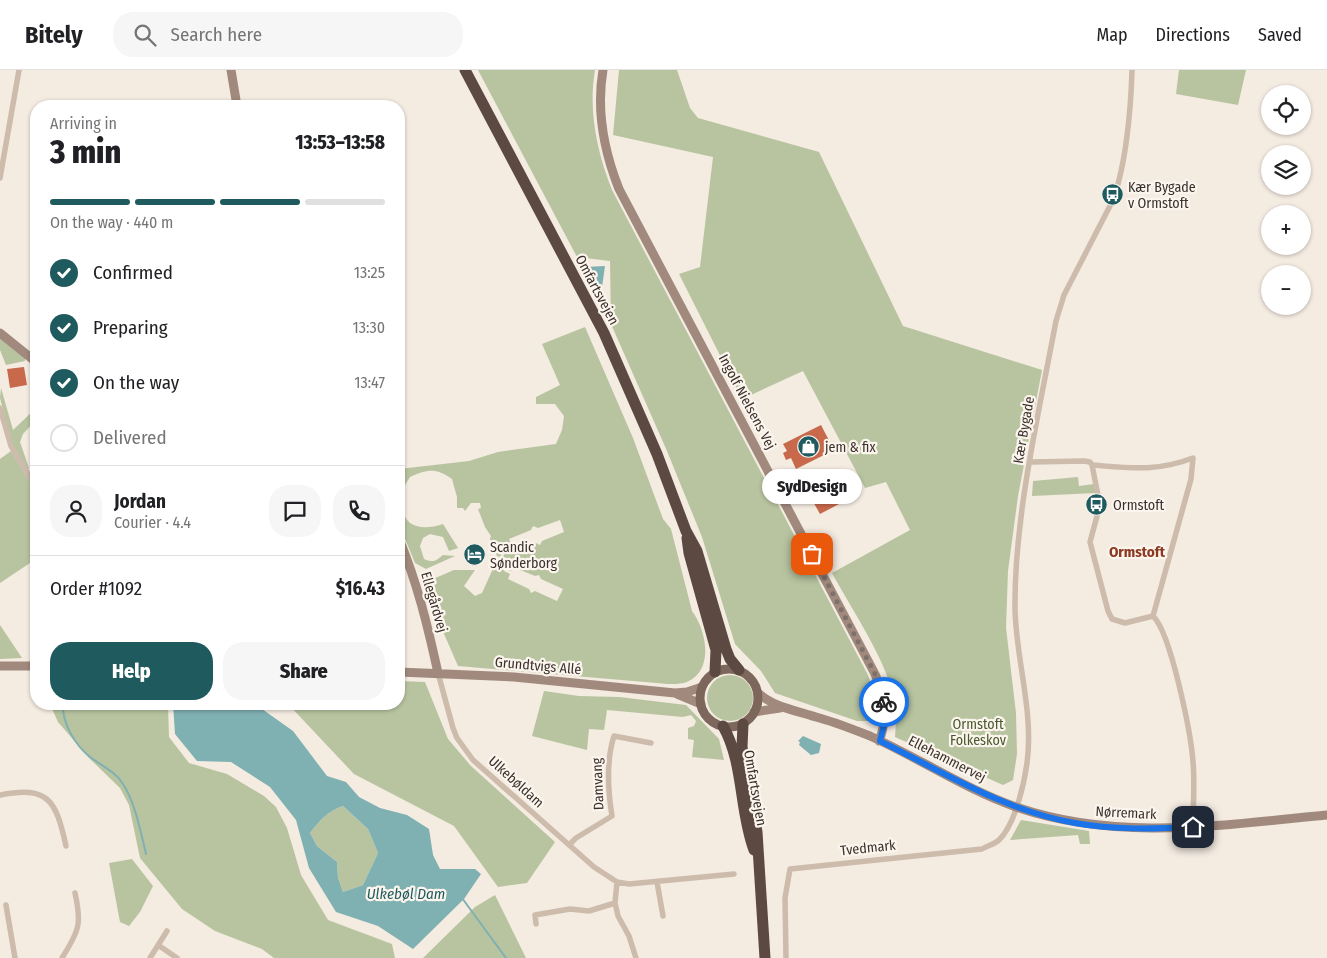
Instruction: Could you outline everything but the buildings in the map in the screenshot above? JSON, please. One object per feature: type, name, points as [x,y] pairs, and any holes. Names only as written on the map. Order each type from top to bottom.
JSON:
[{"type":"highway","name":"Omfartsvejen","points":[[465,70],[604,333],[658,454],[686,531],[697,551],[726,650],[730,659],[739,670]]},
{"type":"highway","name":"Omfartsvejen","points":[[686,531],[689,553],[716,650],[715,672]]},
{"type":"highway","name":"Omfartsvejen","points":[[743,724],[742,747],[757,832],[757,856],[765,958]]},
{"type":"highway","name":"Omfartsvejen","points":[[723,726],[733,747],[748,834],[757,856]]},
{"type":"main road","points":[[724,669],[739,670],[750,677],[758,693],[758,701],[754,712],[743,724],[733,727],[723,726],[710,720],[704,713],[701,704],[702,686],[715,672],[724,669]]},
{"type":"street","points":[[0,178],[19,70]]},
{"type":"street","points":[[231,70],[236,100]]},
{"type":"street","name":"Ingolf Nielsens Vej","points":[[603,70],[600,104],[602,126],[609,161],[619,189],[875,674],[884,704],[884,725],[880,741]]},
{"type":"street","name":"Kær Bygade","points":[[1016,807],[1027,763],[1029,738],[1018,653],[1015,608],[1022,522],[1031,462],[1056,321],[1064,295],[1112,202],[1118,186],[1131,98],[1132,70]]},
{"type":"street","points":[[0,332],[30,357]]},
{"type":"street","points":[[0,408],[11,446],[30,477]]},
{"type":"street","points":[[1031,462],[1084,461],[1090,462],[1092,465],[1159,468],[1172,466],[1193,458],[1194,464],[1191,479],[1153,616]]},
{"type":"street","points":[[1092,465],[1100,505],[1090,542],[1108,611],[1112,618],[1126,623],[1153,616]]},
{"type":"street","name":"Ellegårdvej","points":[[405,555],[430,636],[438,673]]},
{"type":"street","points":[[1153,616],[1161,626],[1171,657],[1192,745],[1194,764],[1193,827]]},
{"type":"street","points":[[0,666],[30,666]]},
{"type":"street","name":"Grundtvigs Allé","points":[[405,672],[514,677],[675,693],[687,692],[702,686]]},
{"type":"street","name":"Ulkebøldam","points":[[438,673],[449,718],[457,738],[465,750],[508,792],[594,867],[617,882]]},
{"type":"street","name":"Grundtvigs Allé","points":[[675,693],[701,704]]},
{"type":"street","name":"Ellehammervej","points":[[758,693],[780,708],[830,721],[880,741],[962,784],[1016,807]]},
{"type":"street","name":"Ellehammervej","points":[[754,712],[780,708]]},
{"type":"street","name":"Damvang","points":[[569,845],[576,838],[612,816],[608,796],[610,749],[614,736],[651,743]]},
{"type":"street","points":[[0,795],[30,791],[50,802],[60,815],[66,846]]},
{"type":"street","name":"Nørremark","points":[[1016,807],[1075,823],[1151,829],[1327,815]]},
{"type":"street","name":"Tvedmark","points":[[786,958],[785,898],[790,869],[982,849],[998,840],[1009,824],[1016,807]]},
{"type":"street","points":[[636,958],[629,936],[618,916],[615,903],[617,882],[629,884],[734,874]]},
{"type":"street","points":[[656,882],[663,916]]},
{"type":"street","points":[[62,958],[75,938],[80,925],[75,893]]},
{"type":"street","points":[[536,924],[535,915],[570,910],[590,911],[615,903]]},
{"type":"street","points":[[6,905],[15,958]]},
{"type":"street","points":[[150,958],[167,931]]},
{"type":"street","points":[[158,946],[178,958]]},
{"type":"green space","points":[[478,70],[595,70],[593,116],[595,131],[602,161],[612,190],[868,675],[876,699],[873,721],[857,721],[775,693],[761,671],[735,644],[702,537],[667,451],[611,324],[610,261],[577,257]]},
{"type":"green space","name":"Ormstoft Folkeskov","points":[[619,70],[677,70],[690,108],[698,118],[819,152],[903,326],[1042,370],[1018,496],[1008,571],[1006,628],[1016,713],[1017,754],[1013,780],[1003,785],[895,737],[895,702],[887,675],[873,645],[832,573],[910,530],[886,482],[865,488],[803,371],[742,399],[679,274],[700,267],[713,157],[613,135]]},
{"type":"green space","points":[[1179,70],[1246,70],[1238,105],[1176,94]]},
{"type":"green space","points":[[585,327],[633,438],[663,519],[671,529],[692,611],[697,619],[704,640],[704,661],[700,670],[694,678],[684,683],[668,684],[458,666],[428,597],[436,591],[433,579],[454,570],[475,570],[464,586],[475,596],[482,593],[497,560],[500,561],[504,571],[510,574],[508,579],[529,589],[531,593],[535,591],[557,601],[563,589],[541,579],[539,575],[535,576],[513,567],[511,571],[506,569],[502,559],[507,548],[512,547],[514,551],[536,543],[540,545],[542,541],[564,532],[560,520],[538,528],[533,526],[531,530],[509,539],[511,544],[505,546],[500,557],[497,556],[490,539],[491,536],[485,527],[478,509],[481,508],[480,503],[471,503],[465,511],[463,508],[457,508],[457,497],[452,479],[436,471],[427,471],[410,477],[405,486],[405,468],[469,461],[498,452],[556,444],[562,430],[564,416],[555,404],[536,404],[536,397],[560,385],[542,344]]},
{"type":"green space","points":[[0,337],[25,356],[25,361],[6,365],[0,350]]},
{"type":"green space","points":[[1,388],[13,430],[30,414],[30,426],[23,434],[20,442],[29,468],[27,470],[12,446],[0,398]]},
{"type":"green space","points":[[11,451],[30,482],[30,563],[0,583],[0,459]]},
{"type":"green space","points":[[1078,477],[1079,486],[1094,484],[1096,493],[1032,496],[1033,481]]},
{"type":"green space","points":[[405,516],[407,520],[418,527],[443,524],[458,548],[449,551],[443,537],[430,534],[423,538],[420,546],[424,559],[432,561],[443,555],[455,556],[426,569],[415,563],[405,539]]},
{"type":"green space","points":[[0,625],[22,658],[0,659]]},
{"type":"green space","points":[[730,675],[743,679],[749,685],[753,698],[749,711],[743,717],[730,721],[717,717],[711,711],[707,698],[711,685],[717,679]]},
{"type":"green space","points":[[405,681],[425,682],[448,739],[471,766],[555,842],[527,883],[498,887],[454,826],[354,774],[294,710],[405,710]]},
{"type":"green space","points":[[544,691],[579,696],[619,697],[686,705],[719,739],[724,760],[692,757],[694,740],[688,739],[688,728],[694,726],[696,721],[691,715],[683,717],[607,710],[604,730],[589,729],[587,750],[532,736]]},
{"type":"green space","points":[[53,710],[168,710],[169,737],[189,763],[227,774],[264,796],[276,807],[287,828],[301,875],[328,920],[392,944],[395,958],[274,958],[262,949],[215,931],[182,909],[140,858],[129,805],[120,788],[89,758],[58,722]]},
{"type":"green space","points":[[343,806],[368,829],[378,853],[363,885],[343,892],[338,878],[337,862],[317,846],[310,833],[325,816]]},
{"type":"green space","points":[[1021,820],[1089,831],[1090,844],[1080,844],[1078,835],[1010,840]]},
{"type":"green space","points":[[132,859],[153,886],[140,912],[129,926],[120,922],[109,863]]},
{"type":"green space","points":[[495,895],[526,958],[423,958],[475,907]]},
{"type":"water","points":[[605,266],[601,294],[585,267]]},
{"type":"water","name":"Ulkebøl Dam","points":[[173,710],[263,710],[293,731],[327,776],[346,782],[359,797],[380,808],[407,815],[429,829],[433,855],[440,869],[475,869],[481,874],[464,899],[413,949],[378,926],[336,912],[309,868],[296,820],[270,787],[231,762],[197,761],[175,734]],"holes":[[[343,806],[368,829],[378,853],[363,885],[343,892],[338,878],[337,862],[317,846],[310,833],[325,816]]]},
{"type":"water","points":[[803,736],[821,744],[819,753],[811,755],[799,745],[800,742],[798,741]]},
{"type":"waterway","points":[[63,710],[70,733],[79,746],[90,757],[117,776],[127,791],[137,818],[146,854]]},
{"type":"waterway","points":[[462,898],[506,958]]},
{"type":"way so far","points":[[812,554],[875,674],[884,702]]},
{"type":"place","name":"Kær Bygade v Ormstoft","points":[[1112,195]]},
{"type":"place","name":"jem & fix","points":[[809,447]]},
{"type":"place","name":"Ormstoft","points":[[1097,505]]},
{"type":"place","name":"SydDesign","points":[[812,554]]},
{"type":"place","name":"Scandic Sønderborg","points":[[474,555]]},
{"type":"district","name":"Ormstoft","points":[[1137,552]]},
{"type":"route","points":[[884,702],[884,725],[880,741],[962,784],[1008,804],[1075,823],[1107,827],[1151,829],[1193,827]]}]
